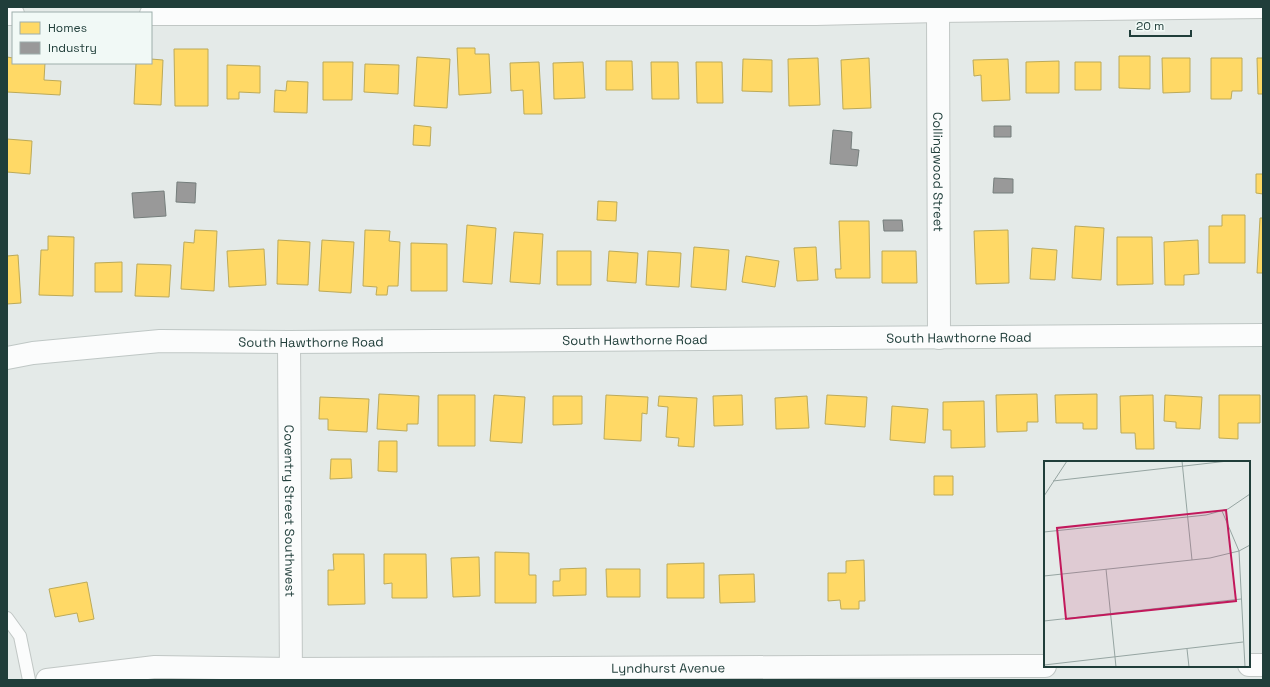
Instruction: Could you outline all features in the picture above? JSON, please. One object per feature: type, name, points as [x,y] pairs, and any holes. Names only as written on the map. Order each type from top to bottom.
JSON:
[{"type":"street","points":[[152,14],[816,14],[938,9],[1263,7]]},
{"type":"street","name":"Collingwood Street","points":[[938,9],[939,338]]},
{"type":"street","name":"South Hawthorne Road","points":[[7,358],[160,341],[289,342],[1263,335]]},
{"type":"street","name":"Coventry Street Southwest","points":[[289,342],[291,674]]},
{"type":"street","points":[[1250,665],[1263,665]]},
{"type":"street","name":"Lyndhurst Avenue","points":[[47,680],[155,666],[291,674],[1044,666]]},
{"type":"lane","points":[[7,618],[20,636],[29,680]]},
{"type":"building: Homes","points":[[457,48],[475,48],[475,54],[489,54],[491,93],[459,95]]},
{"type":"building: Homes","points":[[174,49],[208,49],[208,106],[175,106]]},
{"type":"building: Homes","points":[[1119,56],[1150,56],[1150,89],[1119,88]]},
{"type":"building: Homes","points":[[7,57],[12,58],[12,64],[45,64],[44,80],[61,81],[60,95],[7,92]]},
{"type":"building: Homes","points":[[417,57],[450,59],[447,108],[414,106]]},
{"type":"building: Homes","points":[[818,58],[820,105],[789,106],[788,59]]},
{"type":"building: Homes","points":[[869,58],[871,108],[843,109],[841,60]]},
{"type":"building: Homes","points":[[1162,58],[1190,58],[1190,92],[1163,93]]},
{"type":"building: Homes","points":[[1211,58],[1242,58],[1242,91],[1232,91],[1231,99],[1211,99]]},
{"type":"building: Homes","points":[[1257,58],[1263,58],[1263,94],[1258,94]]},
{"type":"building: Homes","points":[[152,59],[163,60],[161,105],[134,104],[136,64],[152,64]]},
{"type":"building: Homes","points":[[743,59],[772,60],[772,92],[742,91]]},
{"type":"building: Homes","points":[[1008,59],[1010,100],[982,101],[981,75],[974,76],[973,60]]},
{"type":"building: Homes","points":[[606,61],[632,61],[633,90],[606,90]]},
{"type":"building: Homes","points":[[1059,61],[1059,93],[1026,93],[1026,62]]},
{"type":"building: Homes","points":[[323,62],[353,62],[352,100],[323,100]]},
{"type":"building: Homes","points":[[539,62],[542,114],[524,114],[523,90],[511,91],[510,63]]},
{"type":"building: Homes","points":[[583,62],[585,98],[554,99],[553,63]]},
{"type":"building: Homes","points":[[651,62],[678,62],[679,99],[652,99]]},
{"type":"building: Homes","points":[[696,62],[722,62],[723,103],[697,103]]},
{"type":"building: Homes","points":[[1075,62],[1101,62],[1101,90],[1075,90]]},
{"type":"building: Homes","points":[[365,64],[399,65],[398,94],[364,92]]},
{"type":"building: Homes","points":[[227,65],[260,66],[260,93],[239,92],[239,99],[227,99]]},
{"type":"building: Homes","points":[[287,81],[308,82],[307,113],[274,112],[275,90],[286,91]]},
{"type":"building: Homes","points":[[414,125],[431,127],[430,146],[413,145]]},
{"type":"building: Homes","points":[[7,139],[32,141],[30,174],[7,172]]},
{"type":"building: Homes","points":[[1256,174],[1263,174],[1263,194],[1256,193]]},
{"type":"building: Homes","points":[[598,201],[617,202],[616,221],[597,220]]},
{"type":"building: Homes","points":[[1222,215],[1245,215],[1245,263],[1209,263],[1209,226],[1222,226]]},
{"type":"building: Homes","points":[[1260,218],[1263,218],[1263,273],[1257,273]]},
{"type":"building: Homes","points":[[839,221],[869,221],[870,278],[836,278],[835,269],[841,269]]},
{"type":"building: Homes","points":[[467,225],[496,228],[492,284],[463,282]]},
{"type":"building: Homes","points":[[1075,226],[1104,228],[1101,280],[1072,278]]},
{"type":"building: Homes","points":[[195,230],[217,231],[214,291],[181,289],[184,242],[194,243]]},
{"type":"building: Homes","points":[[365,230],[390,231],[389,241],[400,242],[398,286],[388,286],[387,295],[376,295],[377,287],[363,286]]},
{"type":"building: Homes","points":[[1008,230],[1009,283],[976,284],[974,231]]},
{"type":"building: Homes","points":[[514,232],[543,234],[540,284],[510,282]]},
{"type":"building: Homes","points":[[48,236],[74,237],[73,296],[39,295],[41,250],[48,250]]},
{"type":"building: Homes","points":[[1117,237],[1152,237],[1153,284],[1117,285]]},
{"type":"building: Homes","points":[[278,240],[310,242],[308,285],[277,284]]},
{"type":"building: Homes","points":[[322,240],[354,242],[351,293],[319,291]]},
{"type":"building: Homes","points":[[1198,240],[1199,274],[1184,275],[1184,285],[1165,285],[1164,242]]},
{"type":"building: Homes","points":[[411,243],[447,244],[447,291],[411,291]]},
{"type":"building: Homes","points":[[694,247],[729,250],[726,290],[691,287]]},
{"type":"building: Homes","points":[[816,247],[818,280],[797,281],[794,248]]},
{"type":"building: Homes","points":[[1032,248],[1057,250],[1055,280],[1030,279]]},
{"type":"building: Homes","points":[[264,249],[266,285],[229,287],[227,251]]},
{"type":"building: Homes","points":[[557,251],[591,251],[591,285],[557,285]]},
{"type":"building: Homes","points":[[609,251],[638,253],[636,283],[607,281]]},
{"type":"building: Homes","points":[[648,251],[681,253],[679,287],[646,285]]},
{"type":"building: Homes","points":[[882,251],[916,251],[917,283],[882,283]]},
{"type":"building: Homes","points":[[18,255],[21,303],[7,304],[7,256]]},
{"type":"building: Homes","points":[[746,256],[779,261],[775,287],[742,282]]},
{"type":"building: Homes","points":[[122,262],[122,292],[95,292],[95,263]]},
{"type":"building: Homes","points":[[137,264],[171,265],[169,297],[135,296]]},
{"type":"building: Homes","points":[[379,394],[419,396],[418,424],[407,424],[407,431],[377,429]]},
{"type":"building: Homes","points":[[1037,394],[1038,422],[1027,422],[1027,431],[997,432],[996,395]]},
{"type":"building: Homes","points":[[1097,394],[1097,429],[1083,429],[1083,423],[1056,423],[1055,395]]},
{"type":"building: Homes","points":[[438,395],[475,395],[475,446],[438,446]]},
{"type":"building: Homes","points":[[494,395],[525,397],[522,443],[490,441]]},
{"type":"building: Homes","points":[[606,395],[648,397],[647,414],[642,413],[641,441],[604,439]]},
{"type":"building: Homes","points":[[742,395],[743,425],[714,426],[713,396]]},
{"type":"building: Homes","points":[[827,395],[867,397],[865,427],[825,424]]},
{"type":"building: Homes","points":[[1153,395],[1154,449],[1136,449],[1135,433],[1121,433],[1120,396]]},
{"type":"building: Homes","points":[[1165,395],[1202,397],[1200,429],[1176,428],[1176,422],[1164,421]]},
{"type":"building: Homes","points":[[1219,395],[1260,395],[1260,423],[1238,423],[1238,439],[1219,438]]},
{"type":"building: Homes","points":[[553,396],[582,396],[582,424],[553,425]]},
{"type":"building: Homes","points":[[659,396],[697,398],[694,447],[678,446],[679,438],[666,437],[668,407],[658,406]]},
{"type":"building: Homes","points":[[807,396],[809,428],[776,429],[775,398]]},
{"type":"building: Homes","points":[[320,397],[369,399],[367,432],[328,430],[328,419],[319,419]]},
{"type":"building: Homes","points":[[984,401],[985,447],[951,448],[951,430],[943,430],[943,402]]},
{"type":"building: Homes","points":[[892,406],[928,409],[925,443],[890,440]]},
{"type":"building: Homes","points":[[379,441],[397,441],[397,472],[378,471]]},
{"type":"building: Homes","points":[[331,459],[351,459],[352,478],[330,479]]},
{"type":"building: Homes","points":[[934,476],[953,476],[953,495],[934,495]]},
{"type":"building: Homes","points":[[495,552],[529,553],[529,575],[536,575],[536,603],[495,603]]},
{"type":"building: Homes","points":[[333,554],[364,554],[365,604],[328,605],[328,570],[334,570]]},
{"type":"building: Homes","points":[[384,554],[426,554],[427,598],[392,598],[392,583],[384,584]]},
{"type":"building: Homes","points":[[479,557],[480,596],[453,597],[451,558]]},
{"type":"building: Homes","points":[[864,560],[865,601],[859,601],[859,609],[841,609],[840,600],[828,601],[828,573],[846,573],[846,561]]},
{"type":"building: Homes","points":[[704,563],[704,598],[667,598],[667,564]]},
{"type":"building: Homes","points":[[586,568],[586,595],[553,596],[553,581],[560,581],[560,569]]},
{"type":"building: Homes","points":[[606,569],[640,569],[640,597],[607,597]]},
{"type":"building: Homes","points":[[754,574],[755,602],[720,603],[719,575]]},
{"type":"building: Homes","points":[[87,582],[94,619],[79,622],[77,613],[55,617],[49,589]]},
{"type":"building: Industry","points":[[994,126],[1011,126],[1011,137],[994,137]]},
{"type":"building: Industry","points":[[833,130],[852,132],[851,149],[859,150],[857,166],[830,164]]},
{"type":"building: Industry","points":[[994,178],[1013,179],[1013,193],[993,193]]},
{"type":"building: Industry","points":[[177,182],[196,183],[195,203],[176,202]]},
{"type":"building: Industry","points":[[164,191],[166,216],[134,218],[132,193]]},
{"type":"building: Industry","points":[[883,220],[902,220],[903,231],[884,231]]}]
